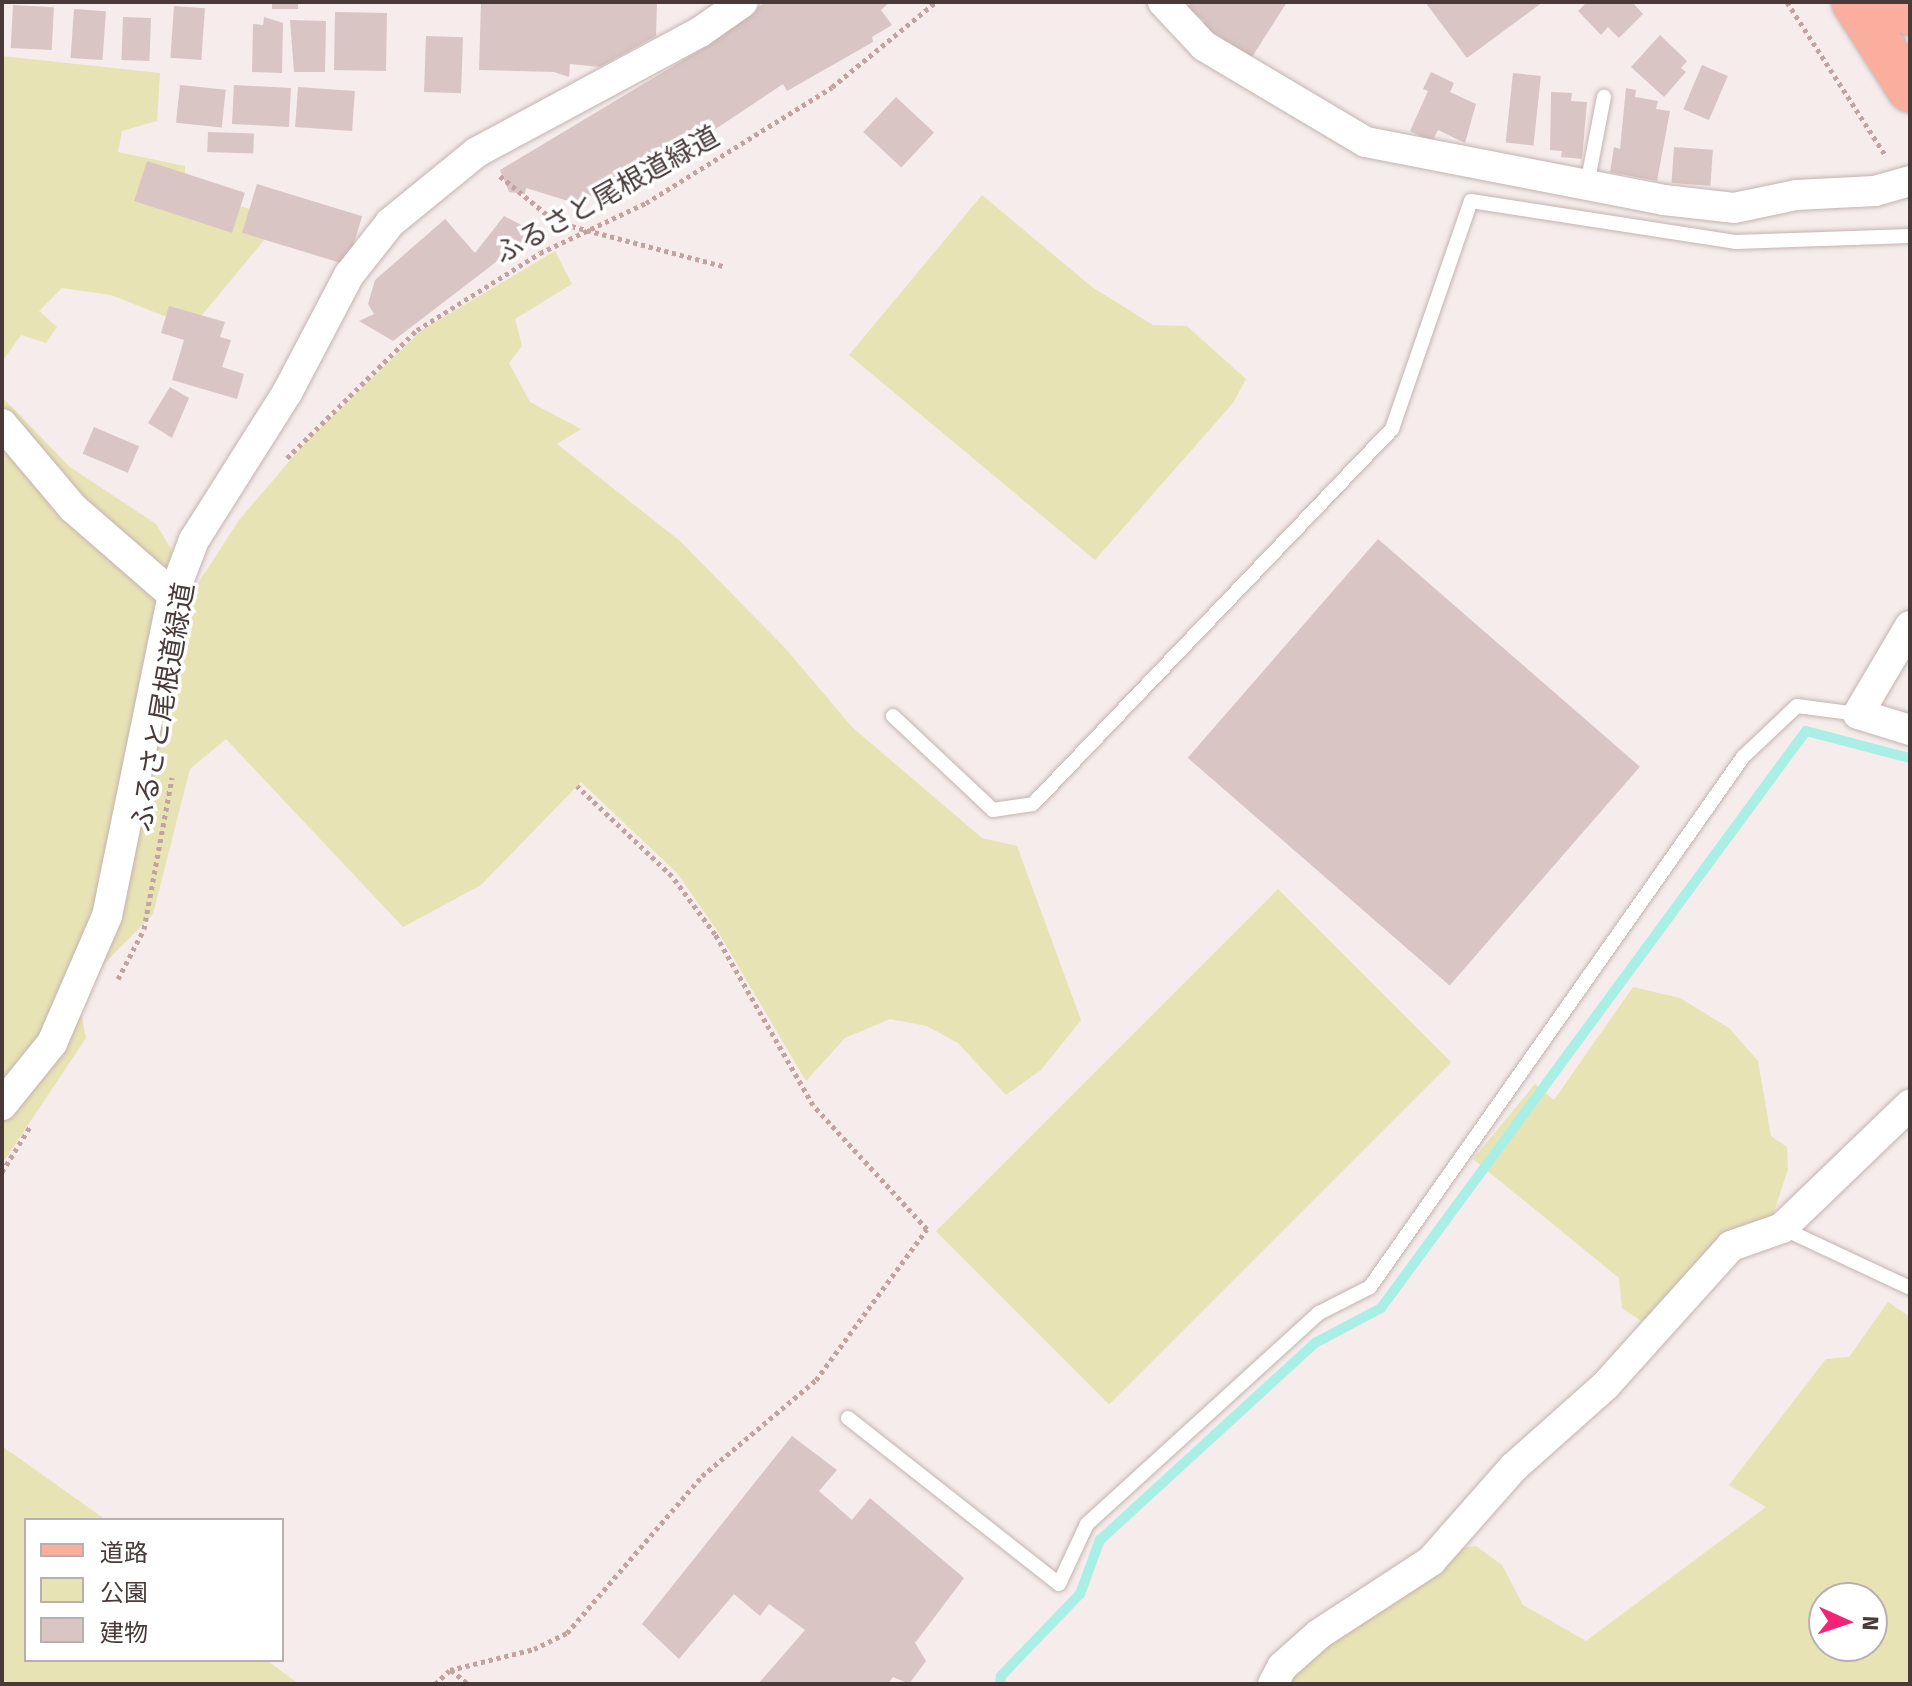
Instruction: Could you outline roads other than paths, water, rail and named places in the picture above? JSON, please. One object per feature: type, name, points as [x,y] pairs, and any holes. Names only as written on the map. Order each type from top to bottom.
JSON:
[{"type":"main road","points":[[1854,2],[1910,90]]},
{"type":"main road","points":[[1903,2],[1910,13]]},
{"type":"street","points":[[2,1105],[52,1043],[107,916],[173,595],[194,540],[287,393],[349,275],[390,223],[477,152],[700,32],[743,2]]},
{"type":"street","points":[[1163,2],[1204,46],[1366,142],[1587,185],[1734,208],[1906,182]]},
{"type":"street","points":[[2,424],[73,508],[173,595]]},
{"type":"street","points":[[1910,626],[1858,714],[1910,730]]},
{"type":"street","points":[[1273,1684],[1282,1667],[1319,1634],[1431,1561],[1514,1467],[1606,1385],[1731,1246],[1782,1228],[1910,1105]]},
{"type":"lane","points":[[1587,185],[1604,97]]},
{"type":"lane","points":[[893,716],[993,810],[1033,804],[1392,429],[1471,201],[1735,242],[1910,236]]},
{"type":"lane","points":[[848,1418],[1059,1584],[1087,1524],[1319,1313],[1370,1287],[1743,757],[1797,706],[1858,714]]},
{"type":"lane","points":[[1782,1228],[1910,1288]]},
{"type":"waterway","points":[[1000,1684],[1001,1676],[1080,1594],[1100,1540],[1315,1343],[1381,1308],[1806,731],[1910,758]]}]
